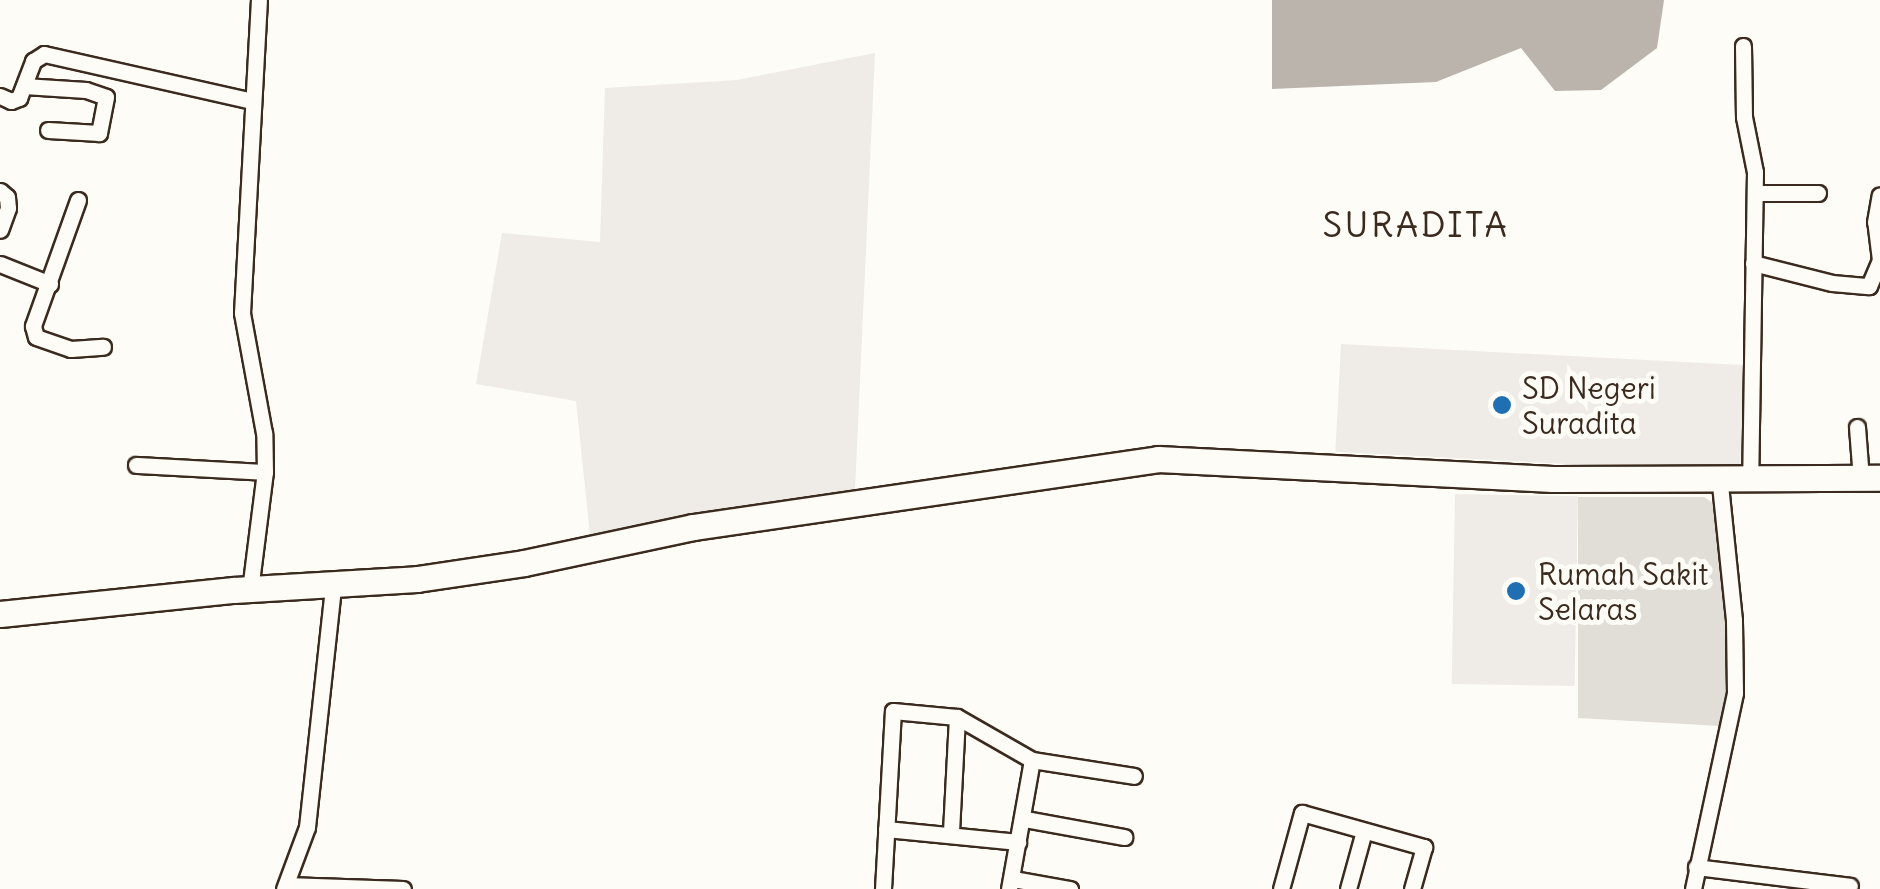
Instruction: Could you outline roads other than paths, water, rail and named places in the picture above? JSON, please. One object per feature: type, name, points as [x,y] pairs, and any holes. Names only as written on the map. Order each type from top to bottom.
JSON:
[{"type":"main road","points":[[0,614],[333,586],[506,566],[694,527],[1158,460],[1520,478],[1871,478]]},
{"type":"street","points":[[250,590],[265,472],[264,433],[242,313],[260,0]]},
{"type":"street","points":[[1742,46],[1744,117],[1755,193],[1750,479]]},
{"type":"street","points":[[0,96],[11,101],[18,98],[32,61],[44,54],[252,101]]},
{"type":"street","points":[[24,86],[86,90],[106,97],[99,134],[48,130]]},
{"type":"street","points":[[0,191],[7,197],[8,208],[0,230]]},
{"type":"street","points":[[1755,193],[1818,193]]},
{"type":"street","points":[[1869,286],[1880,260],[1875,222],[1880,195]]},
{"type":"street","points":[[78,200],[33,326],[36,338],[71,350],[103,347]]},
{"type":"street","points":[[1754,263],[1832,284],[1869,286],[1880,300]]},
{"type":"street","points":[[0,264],[50,284]]},
{"type":"street","points":[[1857,427],[1871,478]]},
{"type":"street","points":[[136,464],[265,472]]},
{"type":"street","points":[[1693,889],[1735,693],[1734,620],[1719,476]]},
{"type":"street","points":[[333,586],[307,827],[285,887],[403,889]]},
{"type":"street","points":[[883,889],[893,712],[956,716],[1032,760],[1134,776]]},
{"type":"street","points":[[950,832],[956,716]]},
{"type":"street","points":[[1032,760],[1011,884],[1070,889]]},
{"type":"street","points":[[1281,889],[1302,813],[1424,847],[1412,889]]},
{"type":"street","points":[[1024,819],[1124,837]]},
{"type":"street","points":[[886,829],[950,832],[1018,842]]},
{"type":"street","points":[[1348,889],[1364,831]]},
{"type":"street","points":[[1696,867],[1850,886]]},
{"type":"place","name":"SD Negeri Suradita","points":[[1502,405]]},
{"type":"place","name":"Rumah Sakit Selaras","points":[[1516,591]]},
{"type":"district","name":"SURADITA","points":[[1416,224]]}]
